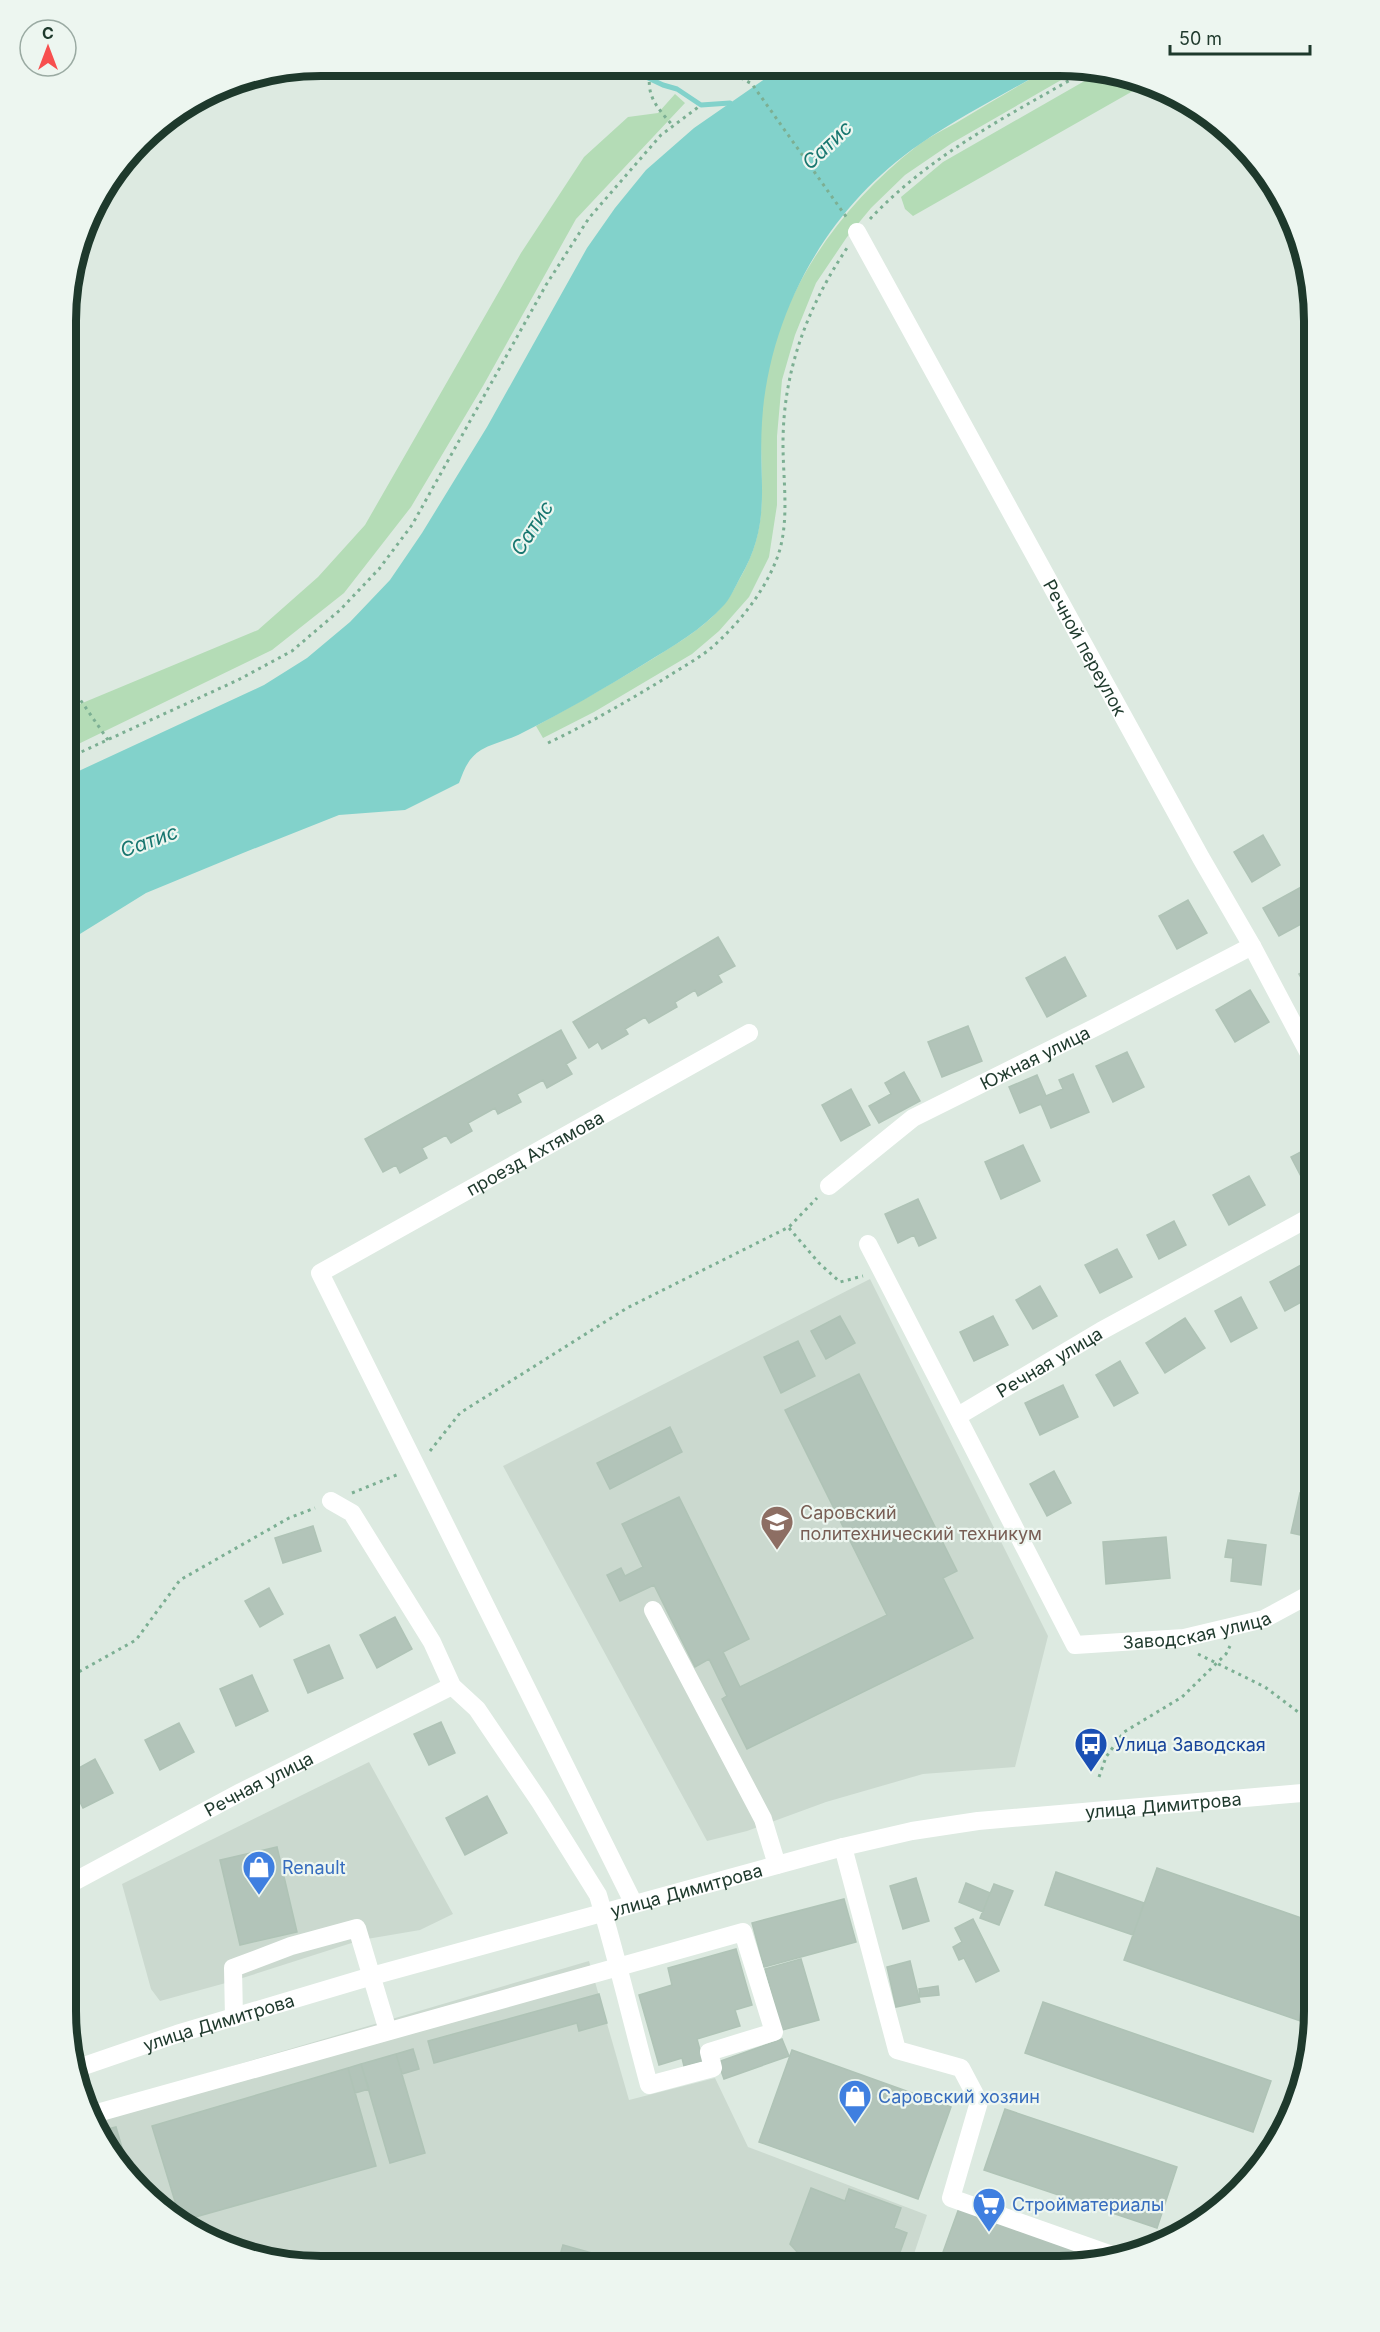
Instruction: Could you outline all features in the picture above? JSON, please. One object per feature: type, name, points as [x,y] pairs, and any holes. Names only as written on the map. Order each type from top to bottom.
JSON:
[{"type":"street","name":"Речной переулок","points":[[857,232],[1304,1044]]},
{"type":"street","name":"Южная улица","points":[[829,1186],[913,1118],[1252,946]]},
{"type":"street","name":"проезд Ахтямова","points":[[417,1467],[320,1273],[749,1033]]},
{"type":"street","name":"Речная улица","points":[[958,1416],[1101,1331],[1304,1220]]},
{"type":"street","points":[[867,1244],[958,1416]]},
{"type":"street","name":"Заводская улица","points":[[958,1416],[1075,1645],[1184,1638],[1264,1619],[1304,1597]]},
{"type":"street","points":[[417,1467],[634,1904]]},
{"type":"street","points":[[99,2112],[388,2031],[618,1967],[743,1932],[774,2032],[709,2052],[713,2068],[649,2085],[618,1967],[598,1895],[540,1802],[477,1709],[452,1686],[432,1642],[352,1513],[331,1501]]},
{"type":"street","points":[[653,1610],[763,1819],[777,1865]]},
{"type":"street","name":"Речная улица","points":[[76,1881],[241,1792],[452,1686]]},
{"type":"street","name":"улица Димитрова","points":[[83,2066],[372,1976],[843,1847],[944,1825],[978,1821],[1304,1793]]},
{"type":"street","points":[[843,1847],[897,2050],[961,2068],[979,2102],[951,2198],[1102,2251]]},
{"type":"street","points":[[234,2018],[233,1968],[291,1946],[357,1928],[388,2031]]},
{"type":"path","points":[[649,76],[647,85],[657,108],[673,126]]},
{"type":"path","points":[[737,76],[752,84],[845,216]]},
{"type":"path","points":[[548,743],[600,717],[709,649],[734,625],[767,579],[780,548],[783,520],[785,405],[800,338],[837,263],[857,232],[897,191],[954,147],[1075,77]]},
{"type":"path","points":[[76,754],[238,680],[292,651],[340,610],[379,570],[412,525],[546,285],[589,218],[661,135],[701,105]]},
{"type":"path","points":[[76,694],[108,740]]},
{"type":"path","points":[[76,1673],[136,1640],[180,1580],[289,1518],[417,1467],[460,1413],[627,1308],[789,1227],[829,1186]]},
{"type":"path","points":[[789,1227],[819,1263],[840,1282],[882,1270]]},
{"type":"path","points":[[1099,1777],[1107,1757],[1124,1732],[1182,1696],[1226,1654],[1244,1624]]},
{"type":"path","points":[[1195,1653],[1217,1661],[1265,1687],[1304,1716]]},
{"type":"shaded area","name":"Саровский политехнический техникум","points":[[870,1279],[1048,1636],[1015,1767],[923,1774],[826,1802],[747,1831],[707,1841],[503,1466]]},
{"type":"shaded area","points":[[369,1762],[453,1914],[420,1930],[361,1940],[233,1981],[160,2001],[151,1989],[122,1884]]},
{"type":"shaded area","points":[[589,1961],[629,2100],[715,2078],[748,2147],[927,2215],[913,2256],[322,2256],[274,2251],[213,2230],[199,2223],[160,2195],[127,2159],[109,2133],[96,2106]]},
{"type":"green space","points":[[1036,76],[1067,77],[952,143],[905,175],[871,208],[847,237],[816,283],[795,335],[782,380],[777,436],[777,505],[769,557],[749,597],[719,631],[692,654],[594,712],[543,738],[536,726],[625,676],[682,640],[718,612],[733,592],[749,560],[760,523],[762,505],[761,426],[765,384],[774,344],[807,269],[830,235],[856,203],[885,173],[917,146]]},
{"type":"green space","points":[[1088,79],[1136,90],[913,216],[905,209],[901,197],[943,162]]},
{"type":"green space","points":[[675,94],[685,103],[576,219],[483,386],[411,507],[344,593],[272,650],[76,745],[76,706],[258,630],[318,577],[365,525],[521,253],[584,157],[628,117],[658,113]]},
{"type":"water","name":"Сатис","points":[[769,76],[1036,76],[951,124],[920,144],[887,170],[857,199],[831,231],[809,265],[791,302],[777,341],[767,381],[761,444],[762,502],[757,538],[733,592],[725,604],[707,622],[666,651],[569,708],[512,738],[481,750],[470,761],[459,783],[405,810],[339,815],[146,893],[76,936],[76,772],[264,685],[307,658],[350,622],[390,580],[422,533],[487,427],[587,248],[646,170],[694,128]]},
{"type":"building","points":[[1263,835],[1280,865],[1252,882],[1234,852]]},
{"type":"building","points":[[1303,886],[1304,888],[1304,922],[1279,936],[1263,908]]},
{"type":"building","points":[[1188,900],[1207,933],[1177,949],[1159,916]]},
{"type":"building","points":[[718,937],[735,966],[718,975],[722,982],[698,996],[695,990],[675,1002],[677,1007],[649,1023],[645,1017],[625,1029],[628,1034],[602,1049],[598,1042],[589,1048],[573,1022]]},
{"type":"building","points":[[1065,957],[1086,996],[1047,1017],[1026,978]]},
{"type":"building","points":[[1304,971],[1304,983],[1299,974]]},
{"type":"building","points":[[1250,990],[1269,1022],[1235,1042],[1216,1010]]},
{"type":"building","points":[[968,1026],[982,1061],[942,1077],[928,1042]]},
{"type":"building","points":[[561,1030],[576,1058],[566,1064],[572,1074],[547,1088],[543,1080],[517,1094],[521,1102],[498,1114],[495,1108],[468,1123],[472,1131],[451,1143],[446,1135],[422,1148],[427,1158],[400,1173],[396,1165],[383,1172],[365,1139]]},
{"type":"building","points":[[1127,1052],[1144,1087],[1113,1102],[1096,1066]]},
{"type":"building","points":[[904,1072],[920,1101],[879,1123],[869,1106],[891,1094],[885,1083]]},
{"type":"building","points":[[1073,1074],[1089,1112],[1051,1128],[1041,1104],[1020,1113],[1009,1087],[1037,1075],[1046,1096],[1063,1089],[1059,1080]]},
{"type":"building","points":[[851,1089],[870,1125],[841,1141],[822,1105]]},
{"type":"building","points":[[1023,1145],[1040,1181],[1001,1199],[985,1162]]},
{"type":"building","points":[[1304,1150],[1304,1182],[1291,1157]]},
{"type":"building","points":[[1249,1176],[1265,1205],[1229,1225],[1213,1195]]},
{"type":"building","points":[[918,1199],[936,1238],[919,1246],[914,1235],[898,1243],[885,1214]]},
{"type":"building","points":[[1174,1221],[1186,1245],[1159,1259],[1147,1235]]},
{"type":"building","points":[[1117,1249],[1132,1277],[1100,1293],[1085,1265]]},
{"type":"building","points":[[1301,1265],[1304,1270],[1304,1301],[1285,1311],[1270,1282]]},
{"type":"building","points":[[1040,1286],[1057,1316],[1033,1329],[1016,1300]]},
{"type":"building","points":[[1241,1297],[1257,1328],[1231,1342],[1215,1311]]},
{"type":"building","points":[[840,1316],[855,1343],[826,1359],[811,1331]]},
{"type":"building","points":[[993,1316],[1008,1345],[974,1361],[960,1332]]},
{"type":"building","points":[[1185,1318],[1205,1348],[1165,1373],[1146,1343]]},
{"type":"building","points":[[798,1341],[815,1376],[781,1393],[764,1357]]},
{"type":"building","points":[[1120,1361],[1138,1393],[1114,1406],[1096,1375]]},
{"type":"building","points":[[859,1374],[957,1571],[943,1578],[973,1638],[747,1749],[722,1699],[727,1696],[709,1659],[695,1667],[654,1585],[620,1601],[607,1575],[621,1568],[625,1576],[643,1567],[622,1524],[679,1497],[749,1639],[723,1652],[740,1687],[887,1615],[785,1410]]},
{"type":"building","points":[[1063,1385],[1078,1417],[1040,1435],[1025,1403]]},
{"type":"building","points":[[670,1427],[682,1452],[610,1489],[597,1463]]},
{"type":"building","points":[[1054,1471],[1071,1503],[1047,1516],[1030,1484]]},
{"type":"building","points":[[1300,1493],[1304,1494],[1304,1536],[1291,1533]]},
{"type":"building","points":[[313,1526],[321,1551],[283,1563],[275,1538]]},
{"type":"building","points":[[1166,1537],[1170,1578],[1106,1584],[1103,1542]]},
{"type":"building","points":[[1228,1540],[1266,1545],[1261,1585],[1231,1581],[1233,1558],[1225,1557]]},
{"type":"building","points":[[269,1588],[283,1614],[260,1627],[245,1601]]},
{"type":"building","points":[[395,1617],[412,1649],[377,1668],[360,1635]]},
{"type":"building","points":[[329,1645],[343,1678],[308,1693],[294,1660]]},
{"type":"building","points":[[252,1675],[268,1711],[236,1726],[220,1689]]},
{"type":"building","points":[[441,1722],[455,1753],[429,1765],[414,1734]]},
{"type":"building","points":[[179,1723],[194,1752],[160,1770],[145,1740]]},
{"type":"building","points":[[95,1759],[113,1793],[83,1808],[76,1794],[76,1769]]},
{"type":"building","points":[[487,1796],[507,1833],[465,1855],[446,1818]]},
{"type":"building","name":"Renault","points":[[277,1847],[297,1932],[240,1945],[220,1860]]},
{"type":"building","points":[[1157,1868],[1304,1919],[1303,2022],[1124,1960]]},
{"type":"building","points":[[1056,1872],[1144,1903],[1133,1935],[1045,1905]]},
{"type":"building","points":[[916,1878],[929,1921],[903,1929],[890,1886]]},
{"type":"building","points":[[966,1883],[990,1893],[983,1912],[959,1902]]},
{"type":"building","points":[[994,1884],[1013,1891],[999,1925],[980,1918]]},
{"type":"building","points":[[844,1899],[856,1942],[764,1967],[752,1923]]},
{"type":"building","points":[[973,1919],[999,1971],[976,1982],[964,1958],[959,1960],[953,1947],[962,1942],[955,1928]]},
{"type":"building","points":[[736,1949],[752,2005],[735,2010],[740,2026],[697,2039],[703,2061],[684,2066],[682,2058],[659,2065],[639,1995],[672,1985],[668,1968]]},
{"type":"building","points":[[801,1959],[819,2020],[782,2030],[765,1969]]},
{"type":"building","points":[[910,1961],[920,2002],[896,2007],[887,1967]]},
{"type":"building","points":[[938,1986],[939,1995],[920,1997],[919,1989]]},
{"type":"building","points":[[599,1994],[607,2023],[579,2031],[577,2023],[434,2063],[428,2041]]},
{"type":"building","points":[[1043,2002],[1271,2081],[1253,2132],[1025,2053]]},
{"type":"building","points":[[782,2039],[789,2056],[724,2079],[718,2062]]},
{"type":"building","points":[[413,2049],[419,2069],[402,2074],[396,2054]]},
{"type":"building","name":"Саровский хозяин","points":[[792,2050],[951,2107],[918,2199],[759,2142]]},
{"type":"building","points":[[396,2054],[425,2153],[390,2163],[361,2064]]},
{"type":"building","points":[[361,2064],[369,2089],[355,2093],[348,2068]]},
{"type":"building","points":[[348,2068],[376,2166],[192,2218],[177,2208],[152,2126]]},
{"type":"building","points":[[1005,2109],[1177,2167],[1157,2228],[984,2170]]},
{"type":"building","points":[[116,2127],[124,2155],[109,2133],[107,2129]]},
{"type":"building","points":[[811,2188],[845,2201],[849,2189],[901,2208],[894,2228],[907,2233],[899,2256],[801,2256],[790,2244]]},
{"type":"building","name":"Стройматериалы","points":[[959,2208],[1084,2254],[1058,2256],[942,2256]]},
{"type":"building","points":[[563,2245],[603,2256],[560,2256]]},
{"type":"waterway","points":[[644,76],[677,89],[701,105],[730,103]]},
{"type":"place","name":"Саровский политехнический техникум","points":[[777,1551]]},
{"type":"place","name":"Улица Заводская","points":[[1091,1773]]},
{"type":"place","name":"Renault","points":[[259,1896]]},
{"type":"place","name":"Саровский хозяин","points":[[855,2125]]},
{"type":"place","name":"Стройматериалы","points":[[989,2233]]}]
